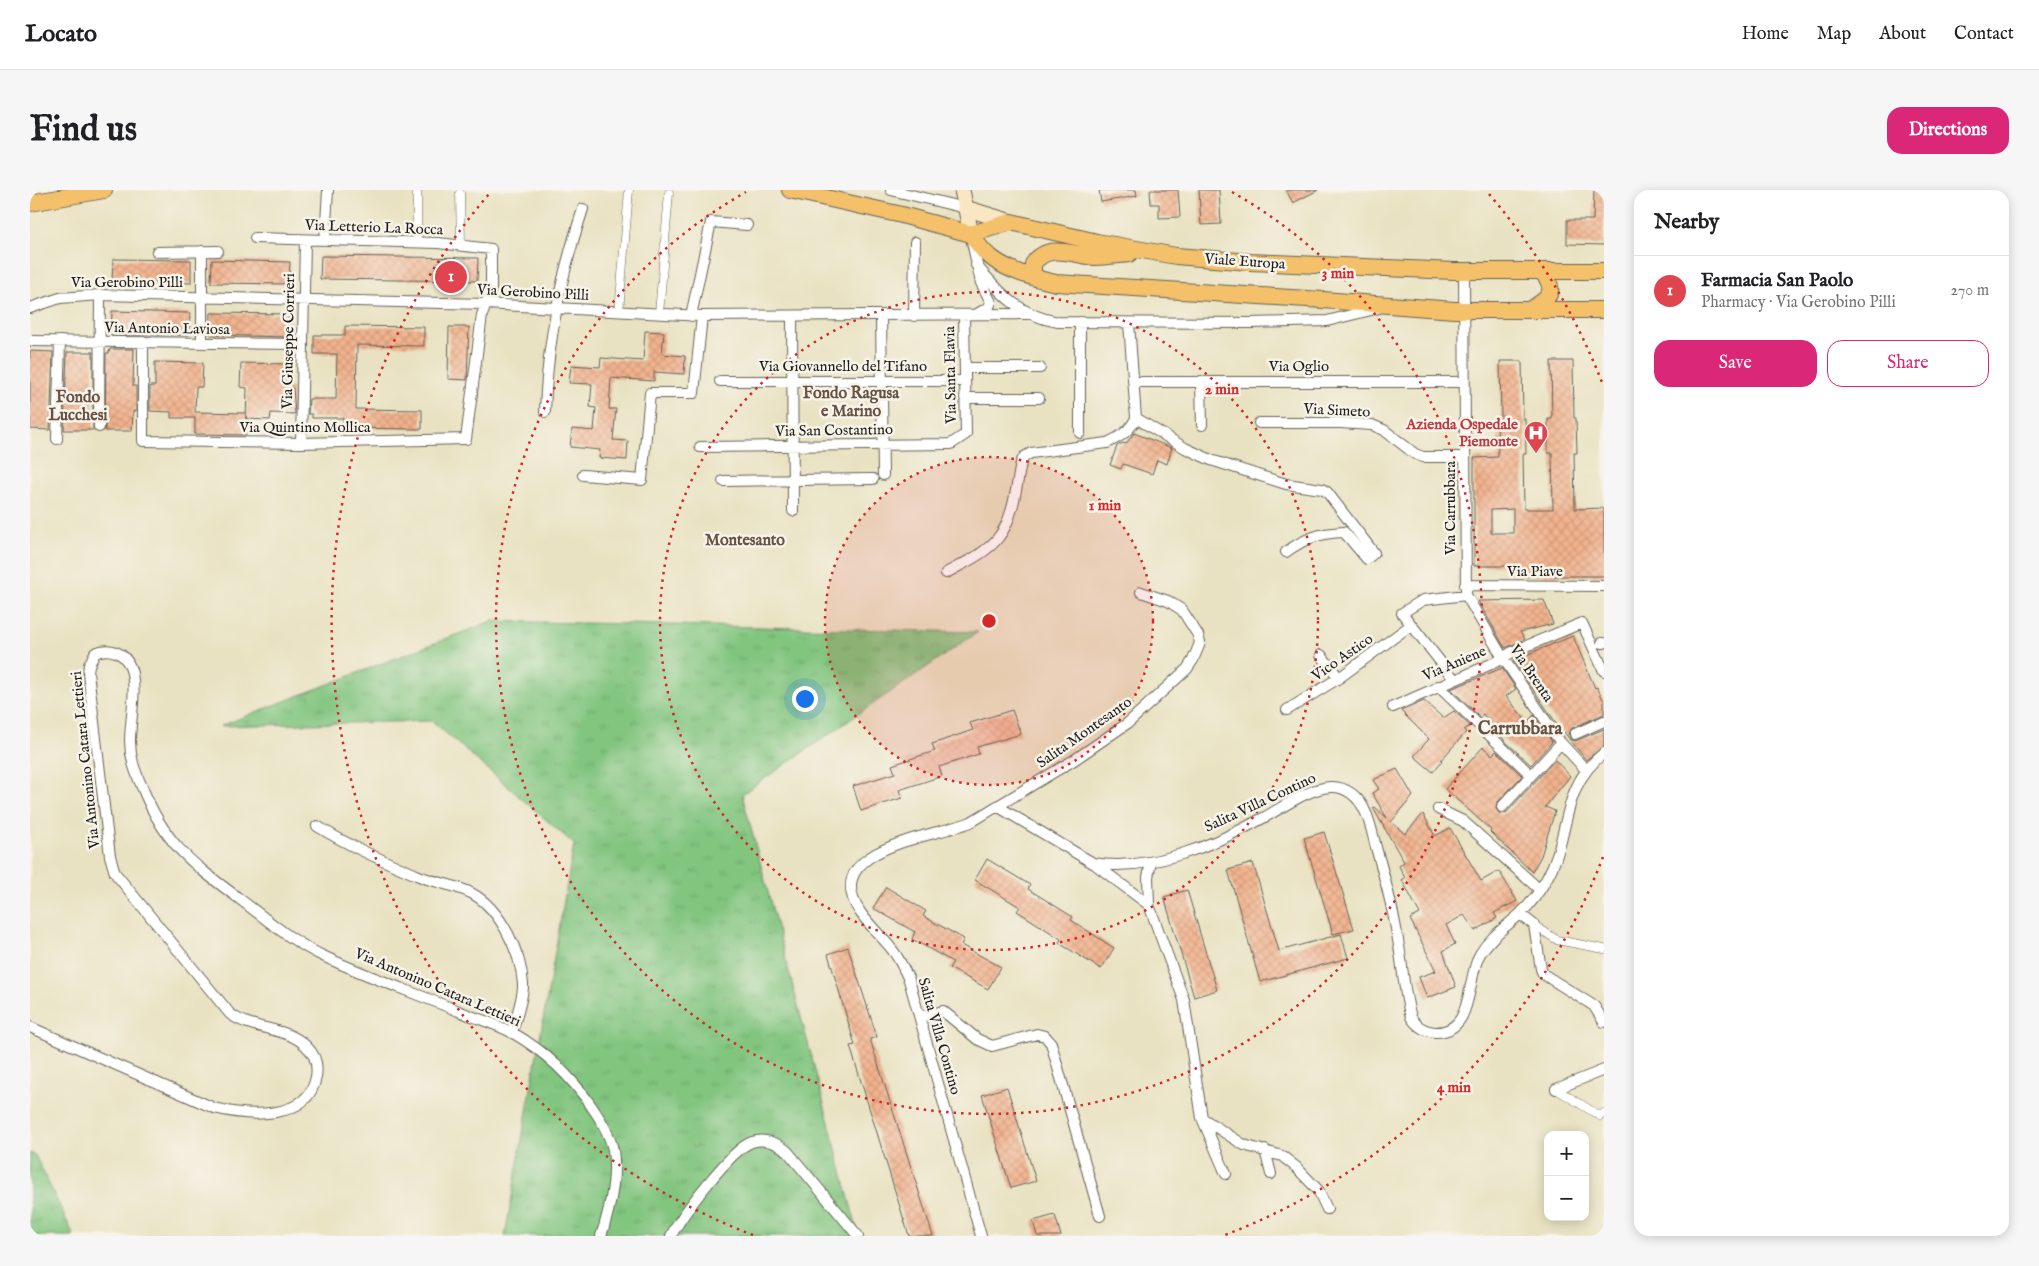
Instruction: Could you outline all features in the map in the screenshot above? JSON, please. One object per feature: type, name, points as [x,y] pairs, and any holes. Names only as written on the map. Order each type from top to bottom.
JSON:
[{"type":"main road","points":[[30,203],[104,190]]},
{"type":"main road","points":[[790,190],[902,215],[971,234],[1011,222]]},
{"type":"main road","points":[[962,190],[971,234],[986,254],[1003,266],[1039,279],[1082,286],[1323,300],[1387,306],[1464,310],[1604,310]]},
{"type":"main road","points":[[965,208],[1011,222]]},
{"type":"main road","name":"Viale Europa","points":[[1011,222],[1152,253],[1250,262],[1464,271],[1604,271]]},
{"type":"main road","points":[[1039,279],[1033,274],[1033,264],[1038,258],[1050,252],[1067,251],[1094,257],[1152,253]]},
{"type":"main road","points":[[1529,310],[1543,302],[1550,292],[1549,280],[1541,271]]},
{"type":"street","points":[[325,240],[328,190]]},
{"type":"street","points":[[417,190],[417,242]]},
{"type":"street","points":[[619,312],[629,190]]},
{"type":"street","points":[[891,190],[965,208]]},
{"type":"street","points":[[460,193],[461,246]]},
{"type":"street","points":[[659,314],[669,193]]},
{"type":"street","points":[[545,412],[549,349],[556,308],[583,209]]},
{"type":"street","points":[[582,475],[642,480],[650,392],[694,393],[696,316],[711,222],[747,225]]},
{"type":"street","points":[[971,234],[981,283],[991,302],[990,307],[976,315]]},
{"type":"street","name":"Via Letterio La Rocca","points":[[255,238],[417,242],[491,250],[491,291],[486,304]]},
{"type":"street","name":"Via Giuseppe Corrieri","points":[[301,443],[306,240]]},
{"type":"street","points":[[914,316],[915,242]]},
{"type":"street","points":[[202,251],[202,343]]},
{"type":"street","points":[[157,252],[218,251]]},
{"type":"street","points":[[976,265],[1004,296],[1028,314],[1043,320],[1058,322],[1250,323],[1326,321],[1387,306]]},
{"type":"street","name":"Via Carrubbara","points":[[1464,271],[1465,590]]},
{"type":"street","points":[[99,427],[100,295]]},
{"type":"street","name":"Via Gerobino Pilli","points":[[30,308],[60,298],[100,295],[486,304],[696,316],[964,316],[1028,314]]},
{"type":"street","name":"Via Quintino Mollica","points":[[143,342],[143,441],[301,443],[466,439],[482,315],[486,304]]},
{"type":"street","points":[[792,316],[793,511]]},
{"type":"street","points":[[723,481],[873,479],[883,474],[881,316]]},
{"type":"street","name":"Via Santa Flavia","points":[[964,316],[966,434]]},
{"type":"street","points":[[1080,322],[1080,433]]},
{"type":"street","points":[[946,573],[978,554],[998,538],[1009,514],[1024,457],[1031,452],[1108,443],[1132,427],[1136,418],[1129,323]]},
{"type":"street","name":"Via Antonio Laviosa","points":[[30,341],[304,344]]},
{"type":"street","points":[[57,439],[60,341]]},
{"type":"street","points":[[965,368],[1040,368]]},
{"type":"street","name":"Via Giovannello del Tifano","points":[[720,381],[965,381]]},
{"type":"street","points":[[1201,381],[1202,425]]},
{"type":"street","name":"Via Oglio","points":[[1134,382],[1464,382]]},
{"type":"street","points":[[965,398],[1039,398]]},
{"type":"street","points":[[1136,418],[1185,448],[1211,460],[1286,484],[1322,489],[1327,492],[1374,553],[1367,559],[1344,532],[1330,532],[1303,540],[1286,552]]},
{"type":"street","name":"Via Simeto","points":[[1260,423],[1357,423],[1372,425],[1384,430],[1415,454],[1423,456],[1465,457]]},
{"type":"street","name":"Via San Costantino","points":[[700,447],[951,444],[966,434]]},
{"type":"street","name":"Via Piave","points":[[1411,624],[1402,613],[1423,600],[1465,590],[1604,586]]},
{"type":"street","name":"Via Brenta","points":[[1465,590],[1503,658],[1561,743],[1586,770]]},
{"type":"street","name":"Salita Montesanto","points":[[997,806],[1074,760],[1128,723],[1187,669],[1200,643],[1198,635],[1182,610],[1168,601],[1141,592]]},
{"type":"street","name":"Via Aniene","points":[[1393,707],[1503,658],[1512,652],[1582,623],[1604,671]]},
{"type":"street","points":[[1411,624],[1454,679]]},
{"type":"street","name":"Vico Astico","points":[[1287,710],[1339,678],[1411,624]]},
{"type":"street","name":"Via Antonino Catara Lettieri","points":[[30,1027],[214,1108],[232,1112],[257,1114],[286,1110],[305,1097],[316,1080],[316,1060],[307,1046],[290,1035],[244,1023],[230,1014],[115,873],[110,856],[88,672],[89,665],[96,653],[107,649],[125,658],[132,671],[130,738],[132,763],[151,809],[161,827],[184,855],[291,939],[323,956],[512,1032],[545,1054],[584,1095],[608,1136],[614,1161],[613,1185],[601,1236]]},
{"type":"street","points":[[1321,655],[1339,678]]},
{"type":"street","points":[[1438,686],[1531,775]]},
{"type":"street","points":[[1575,734],[1604,721]]},
{"type":"street","points":[[1502,807],[1561,743]]},
{"type":"street","name":"Salita Villa Contino","points":[[981,1236],[909,980],[892,948],[867,922],[854,903],[850,892],[853,875],[867,858],[888,846],[953,829],[971,822],[997,806],[1093,863],[1118,866],[1151,862],[1219,840],[1319,789],[1339,787],[1360,801],[1365,809],[1394,913],[1411,1017],[1415,1024],[1428,1031],[1438,1032],[1447,1030],[1455,1025],[1462,1017],[1466,1008],[1473,971],[1480,954],[1492,938],[1520,914],[1540,890],[1553,867],[1573,793],[1586,770],[1604,753]]},
{"type":"street","points":[[1438,809],[1463,821],[1540,890]]},
{"type":"street","points":[[317,826],[340,840],[421,877],[474,894],[497,916],[508,931],[518,957],[523,986],[512,1032]]},
{"type":"street","points":[[1151,862],[1148,877],[1149,905],[1184,1000],[1202,1118],[1226,1174]]},
{"type":"street","points":[[1093,863],[1149,905]]},
{"type":"street","points":[[1520,914],[1557,940],[1604,949]]},
{"type":"street","points":[[1534,925],[1543,974],[1594,1006],[1604,1022]]},
{"type":"street","points":[[920,1017],[943,1011],[977,1038],[992,1046],[1037,1034],[1045,1036],[1051,1043],[1100,1216]]},
{"type":"street","points":[[1556,1088],[1604,1070]]},
{"type":"street","points":[[1556,1088],[1600,1116],[1604,1113]]},
{"type":"street","points":[[1202,1118],[1244,1145],[1282,1156],[1296,1167],[1318,1190],[1327,1209]]},
{"type":"street","points":[[671,1236],[681,1219],[736,1152],[751,1142],[762,1141],[776,1144],[788,1152],[858,1236]]},
{"type":"street","points":[[1265,1150],[1271,1174]]},
{"type":"green space","points":[[492,621],[978,632],[742,794],[859,1236],[505,1236],[574,844],[432,721],[220,726]]},
{"type":"green space","points":[[30,1153],[35,1155],[74,1236],[30,1236]]},
{"type":"building","points":[[1099,190],[1136,190],[1137,196],[1101,202]]},
{"type":"building","points":[[1150,190],[1178,190],[1180,217],[1159,218],[1159,204],[1151,204]]},
{"type":"building","points":[[1199,190],[1219,190],[1221,224],[1201,225]]},
{"type":"building","points":[[1286,190],[1318,190],[1293,203]]},
{"type":"building","points":[[1594,190],[1604,190],[1604,245],[1567,244],[1567,220],[1593,220]]},
{"type":"building","points":[[321,256],[478,258],[477,281],[320,279]]},
{"type":"building","points":[[113,259],[191,260],[191,283],[112,281]]},
{"type":"building","points":[[212,260],[290,262],[289,284],[211,283]]},
{"type":"building","points":[[112,311],[190,313],[189,335],[111,335]]},
{"type":"building","points":[[211,313],[289,314],[288,337],[210,335]]},
{"type":"building","points":[[345,326],[424,327],[424,346],[357,345],[356,409],[422,410],[422,429],[343,428],[343,418],[312,418],[312,414],[308,414],[309,399],[336,399],[337,354],[314,354],[314,335],[345,335]]},
{"type":"building","points":[[449,327],[469,327],[467,380],[448,379]]},
{"type":"building","points":[[645,331],[664,332],[662,354],[685,356],[684,374],[654,372],[654,381],[611,378],[609,409],[616,409],[613,440],[628,441],[627,460],[599,458],[600,450],[570,447],[572,429],[594,431],[596,408],[590,407],[592,384],[569,383],[571,365],[600,367],[601,358],[643,361]]},
{"type":"building","points":[[110,349],[134,349],[133,386],[136,386],[136,411],[133,411],[132,431],[105,431],[106,353],[109,353]]},
{"type":"building","points":[[30,351],[53,352],[50,430],[30,429]]},
{"type":"building","points":[[67,352],[93,352],[93,430],[64,430]]},
{"type":"building","points":[[1500,361],[1522,361],[1526,454],[1523,454],[1524,509],[1553,509],[1552,453],[1548,453],[1548,419],[1552,419],[1551,361],[1573,361],[1577,453],[1574,453],[1575,509],[1604,508],[1604,576],[1513,576],[1513,566],[1474,566],[1474,458],[1498,457],[1497,419],[1501,419]],"holes":[[[1513,509],[1513,533],[1491,533],[1491,510]]]},
{"type":"building","points":[[155,362],[203,363],[202,387],[196,387],[195,412],[246,413],[246,435],[195,434],[195,418],[171,418],[171,412],[150,411],[150,386],[155,386]]},
{"type":"building","points":[[241,363],[288,364],[288,388],[293,388],[295,414],[271,413],[270,420],[246,419],[247,388],[240,387]]},
{"type":"building","points":[[1134,433],[1172,448],[1167,464],[1157,460],[1152,474],[1123,464],[1121,469],[1110,465],[1117,446],[1123,443],[1126,444]]},
{"type":"building","points":[[1544,600],[1553,624],[1520,632],[1525,639],[1505,648],[1478,601]]},
{"type":"building","points":[[1573,636],[1595,688],[1597,687],[1604,701],[1604,714],[1572,728],[1568,733],[1571,739],[1575,741],[1604,729],[1604,746],[1586,760],[1563,733],[1513,660]]},
{"type":"building","points":[[1502,668],[1516,689],[1506,696],[1527,722],[1534,715],[1552,742],[1531,765],[1506,742],[1483,714],[1480,717],[1451,689]]},
{"type":"building","points":[[1424,701],[1443,718],[1454,711],[1470,726],[1464,730],[1466,732],[1433,772],[1414,756],[1429,739],[1401,711]]},
{"type":"building","points":[[1012,710],[1021,734],[977,747],[979,754],[939,767],[942,776],[899,790],[902,798],[861,811],[853,786],[895,773],[892,765],[935,751],[932,744],[973,730],[970,723]]},
{"type":"building","points":[[1483,747],[1492,755],[1496,751],[1522,776],[1497,803],[1496,809],[1500,814],[1507,812],[1555,760],[1570,776],[1545,807],[1555,811],[1541,856],[1532,872],[1490,832],[1491,830],[1445,789]]},
{"type":"building","points":[[1397,769],[1413,796],[1391,822],[1405,834],[1423,814],[1435,836],[1450,828],[1481,881],[1499,871],[1517,901],[1494,913],[1497,918],[1475,931],[1464,915],[1446,925],[1455,944],[1443,951],[1456,987],[1427,998],[1419,977],[1436,971],[1410,919],[1420,914],[1402,880],[1405,878],[1399,866],[1404,862],[1373,808],[1375,807],[1387,818],[1372,793],[1379,789],[1373,780]]},
{"type":"building","points":[[1324,832],[1354,929],[1333,934],[1304,838]]},
{"type":"building","points":[[987,859],[1030,885],[1028,889],[1073,917],[1071,920],[1114,948],[1101,969],[1059,943],[1061,939],[1017,911],[1020,907],[975,880]]},
{"type":"building","points":[[1253,863],[1279,951],[1341,934],[1348,958],[1260,982],[1228,870]]},
{"type":"building","points":[[886,887],[926,911],[923,916],[964,939],[961,945],[1001,967],[988,989],[949,968],[953,962],[912,939],[915,932],[873,908]]},
{"type":"building","points":[[1187,890],[1217,990],[1194,997],[1164,897]]},
{"type":"building","points":[[848,947],[877,1037],[870,1039],[933,1236],[909,1236],[850,1046],[855,1045],[828,954]]},
{"type":"building","points":[[1007,1087],[1036,1181],[1011,1188],[982,1095]]},
{"type":"building","points":[[1055,1215],[1061,1236],[1037,1236],[1033,1221]]},
{"type":"place","name":"Farmacia San Paolo","points":[[451,277]]},
{"type":"place","name":"Azienda Ospedale Piemonte","points":[[1536,454]]},
{"type":"district","name":"Fondo Ragusa e Marino","points":[[851,401]]},
{"type":"district","name":"Fondo Lucchesi","points":[[78,405]]},
{"type":"district","name":"Montesanto","points":[[745,539]]},
{"type":"district","name":"Carrubbara","points":[[1520,728]]}]
